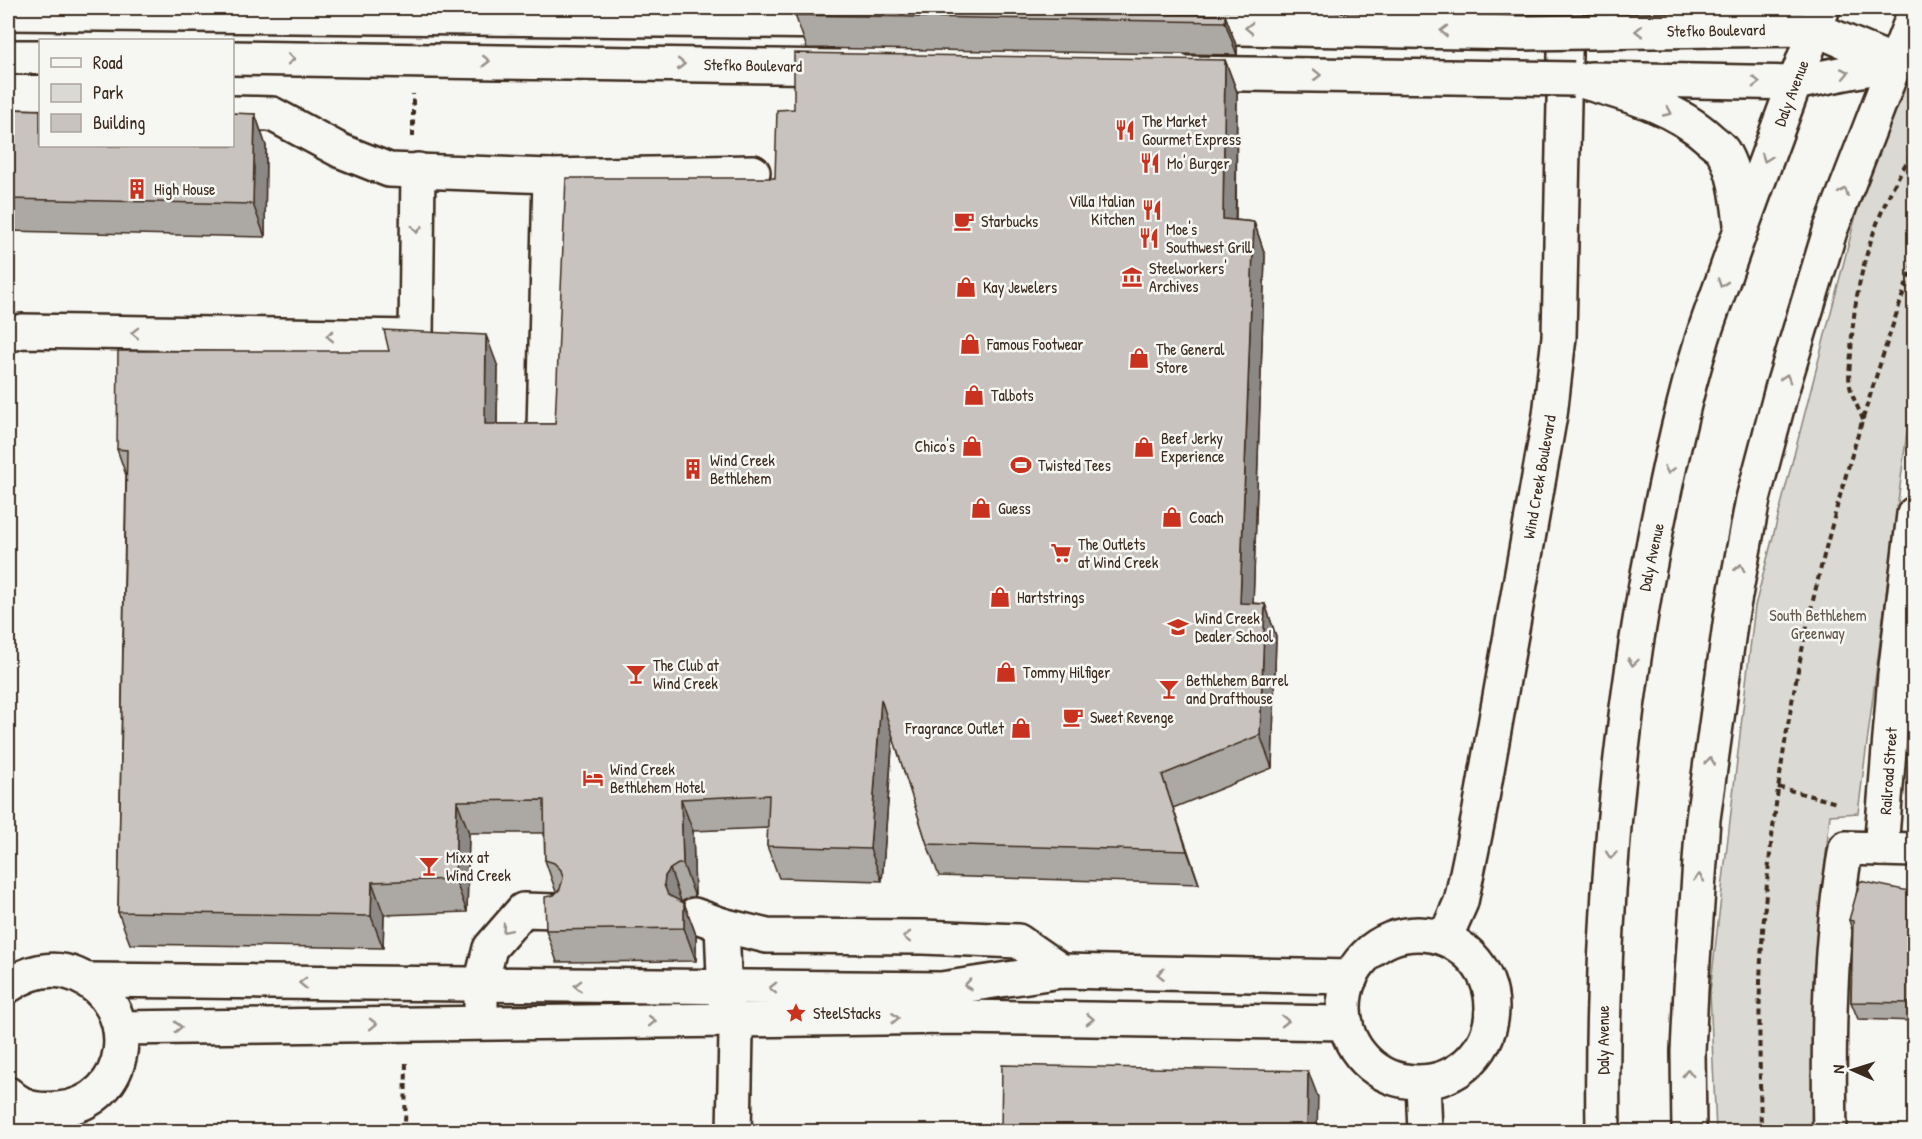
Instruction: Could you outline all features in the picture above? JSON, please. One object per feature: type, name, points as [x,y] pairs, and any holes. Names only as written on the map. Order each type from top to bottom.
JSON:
[{"type":"main road","name":"Wind Creek Boulevard","points":[[1446,938],[1461,902],[1479,815],[1550,415],[1558,336],[1566,8]]},
{"type":"main road","points":[[8,13],[868,22]]},
{"type":"main road","points":[[1689,1131],[1688,1052],[1702,840],[1712,746],[1731,617],[1754,499],[1782,390],[1836,213],[1914,14]]},
{"type":"main road","name":"Stefko Boulevard","points":[[1159,27],[1522,33],[1719,30],[1819,18],[1896,63]]},
{"type":"main road","name":"Daly Avenue","points":[[1603,1131],[1603,986],[1611,855],[1623,728],[1642,597],[1670,463],[1702,340],[1741,227],[1819,18]]},
{"type":"main road","points":[[8,57],[39,57]]},
{"type":"main road","name":"Stefko Boulevard","points":[[234,58],[866,67]]},
{"type":"main road","points":[[1161,73],[1794,83],[1896,63]]},
{"type":"main road","points":[[1574,79],[1638,97],[1682,118],[1706,135],[1724,151],[1736,183],[1741,227]]},
{"type":"main road","points":[[234,113],[272,114],[341,151],[389,170],[550,176],[753,172]]},
{"type":"main road","points":[[8,335],[22,331],[417,337],[418,170]]},
{"type":"main road","points":[[544,431],[550,176]]},
{"type":"main road","name":"Railroad Street","points":[[1881,849],[1895,675],[1914,514]]},
{"type":"main road","points":[[1830,1131],[1831,975],[1836,914],[1846,848],[1914,850]]},
{"type":"main road","points":[[480,1023],[481,984],[490,948],[523,910],[556,911]]},
{"type":"main road","points":[[734,1131],[736,1033],[726,1001],[725,987],[708,920],[767,936],[923,937],[1018,941],[1061,971]]},
{"type":"main road","points":[[1424,934],[1446,938],[1465,950],[1480,966],[1489,986],[1492,1008],[1489,1030],[1479,1050],[1464,1066],[1445,1077],[1423,1082],[1402,1080],[1383,1072],[1366,1060],[1353,1043],[1346,1023],[1345,1000],[1351,977],[1363,959],[1380,944],[1401,936],[1424,934]]},
{"type":"main road","points":[[10,977],[45,970],[68,971],[89,980],[106,996],[118,1016],[122,1039],[118,1062],[107,1083],[90,1099],[69,1108],[45,1110],[22,1105],[12,1109]]},
{"type":"main road","points":[[89,980],[941,990],[1061,971],[1351,977]]},
{"type":"main road","points":[[120,1028],[957,1017],[1346,1023]]},
{"type":"main road","points":[[1423,1082],[1425,1131]]},
{"type":"path","points":[[1863,420],[1850,385],[1851,332],[1877,222],[1914,151]]},
{"type":"path","points":[[1761,1131],[1761,960],[1778,787],[1807,627],[1829,535],[1914,261]]},
{"type":"path","points":[[1778,787],[1838,803]]},
{"type":"path","points":[[405,1050],[405,1131]]},
{"type":"green space","name":"South Bethlehem Greenway","points":[[1914,61],[1914,414],[1907,432],[1858,813],[1830,815],[1817,943],[1811,1131],[1716,1132],[1710,992],[1755,606],[1862,192]]},
{"type":"building","points":[[795,8],[1225,15],[1225,22],[795,15]]},
{"type":"building","name":"Wind Creek Bethlehem","points":[[794,53],[1225,60],[1223,219],[1254,222],[1240,603],[1265,604],[1260,735],[1162,775],[1187,851],[927,844],[881,699],[870,849],[767,846],[769,795],[681,799],[683,864],[670,869],[665,876],[664,885],[668,895],[684,903],[684,928],[546,930],[545,897],[554,895],[560,889],[563,878],[561,870],[554,863],[545,860],[544,800],[457,801],[455,879],[372,882],[371,916],[118,912],[127,450],[117,449],[118,351],[389,351],[384,330],[486,335],[485,424],[555,424],[566,178],[775,178],[777,110],[794,109]]},
{"type":"building","points":[[8,109],[39,110],[39,147],[234,147],[234,113],[255,114],[253,204],[8,199]]},
{"type":"building","points":[[1860,881],[1914,892],[1914,1003],[1851,1002],[1853,921],[1849,920]]},
{"type":"building","points":[[1002,1065],[1308,1071],[1307,1131],[1001,1131]]},
{"type":"place","name":"The Market Gourmet Express","points":[[1125,130]]},
{"type":"place","name":"Mo' Burger","points":[[1150,163]]},
{"type":"place","name":"High House","points":[[137,189]]},
{"type":"place","name":"Villa Italian Kitchen","points":[[1152,210]]},
{"type":"place","name":"Starbucks","points":[[964,221]]},
{"type":"place","name":"Moe's Southwest Grill","points":[[1149,238]]},
{"type":"place","name":"Steelworkers' Archives","points":[[1132,277]]},
{"type":"place","name":"Kay Jewelers","points":[[966,287]]},
{"type":"place","name":"Famous Footwear","points":[[970,344]]},
{"type":"place","name":"The General Store","points":[[1139,358]]},
{"type":"place","name":"Talbots","points":[[974,395]]},
{"type":"place","name":"Chico's","points":[[972,446]]},
{"type":"place","name":"Beef Jerky Experience","points":[[1144,447]]},
{"type":"place","name":"Twisted Tees","points":[[1021,465]]},
{"type":"place","name":"Wind Creek Bethlehem","points":[[693,469]]},
{"type":"place","name":"Guess","points":[[981,508]]},
{"type":"place","name":"Coach","points":[[1172,517]]},
{"type":"place","name":"The Outlets at Wind Creek","points":[[1061,553]]},
{"type":"place","name":"Hartstrings","points":[[1000,597]]},
{"type":"place","name":"Wind Creek Dealer School","points":[[1178,627]]},
{"type":"place","name":"Tommy Hilfiger","points":[[1006,672]]},
{"type":"place","name":"The Club at Wind Creek","points":[[636,674]]},
{"type":"place","name":"Bethlehem Barrel and Drafthouse","points":[[1169,689]]},
{"type":"place","name":"Sweet Revenge","points":[[1073,717]]},
{"type":"place","name":"Fragrance Outlet","points":[[1021,728]]},
{"type":"place","name":"Wind Creek Bethlehem Hotel","points":[[593,778]]},
{"type":"place","name":"Mixx at Wind Creek","points":[[429,866]]},
{"type":"place","name":"SteelStacks","points":[[796,1013]]}]
